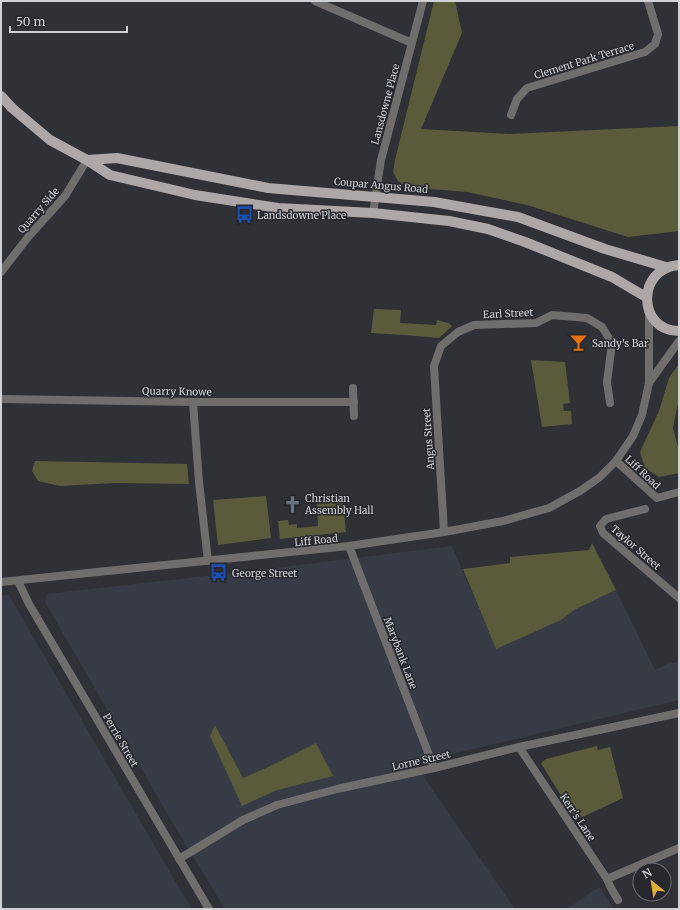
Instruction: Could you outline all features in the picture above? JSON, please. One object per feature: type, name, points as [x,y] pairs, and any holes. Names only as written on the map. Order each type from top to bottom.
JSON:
[{"type":"main road","points":[[1,96],[12,108],[50,140],[87,160],[110,175],[195,195],[278,208],[373,213],[449,221],[488,229],[525,242],[612,277],[646,298]]},
{"type":"main road","name":"Coupar Angus Road","points":[[87,160],[117,158],[268,188],[434,202],[518,216],[605,249],[666,267],[679,264]]},
{"type":"main road","points":[[666,267],[658,272],[652,280],[648,288],[646,298],[649,312],[656,321],[664,328],[679,331]]},
{"type":"street","points":[[315,1],[412,42]]},
{"type":"street","name":"Lansdowne Place","points":[[373,213],[381,160],[423,1]]},
{"type":"street","name":"Clement Park Terrace","points":[[511,116],[516,99],[527,88],[645,52],[656,44],[658,34],[648,1]]},
{"type":"street","name":"Quarry Side","points":[[2,268],[65,196],[87,160]]},
{"type":"street","name":"Liff Road","points":[[1,582],[349,546],[444,532],[503,521],[549,508],[580,492],[600,477],[616,461],[633,436],[642,415],[649,383],[649,312]]},
{"type":"street","name":"Earl Street","points":[[441,346],[458,332],[474,325],[536,323],[552,315],[587,318],[602,326],[612,343],[607,382],[610,403]]},
{"type":"street","name":"Liff Road","points":[[649,383],[679,341]]},
{"type":"street","name":"Angus Street","points":[[441,346],[434,366],[444,532]]},
{"type":"street","points":[[353,388],[354,416]]},
{"type":"street","name":"Quarry Knowe","points":[[1,399],[193,402],[354,402]]},
{"type":"street","points":[[193,402],[199,482],[208,561]]},
{"type":"street","name":"Liff Road","points":[[616,461],[656,498],[679,492]]},
{"type":"street","name":"Taylor Street","points":[[645,509],[606,519],[600,526],[603,533],[679,598]]},
{"type":"street","name":"Marybank Lane","points":[[349,546],[434,768]]},
{"type":"street","name":"Perrie Street","points":[[18,580],[29,604],[209,909]]},
{"type":"street","name":"Lorne Street","points":[[179,859],[243,820],[277,805],[338,789],[434,768],[519,747],[679,713]]},
{"type":"street","name":"Kerr's Lane","points":[[519,747],[608,879],[618,900]]},
{"type":"street","points":[[608,879],[679,848]]},
{"type":"shaded area","points":[[452,546],[496,648],[561,620],[576,609],[616,590],[655,670],[667,664],[679,662],[679,700],[414,763],[515,909],[225,909],[172,822],[45,602],[47,594]]},
{"type":"shaded area","points":[[9,595],[192,909],[1,909],[1,596]]},
{"type":"shaded area","points":[[599,887],[614,909],[567,909]]},
{"type":"green space","points":[[434,1],[455,1],[462,33],[421,129],[509,134],[679,126],[679,231],[628,237],[527,205],[467,192],[407,187],[398,181],[393,172],[395,160]]},
{"type":"green space","points":[[374,309],[401,310],[400,323],[436,325],[437,320],[448,323],[452,326],[439,338],[371,333]]},
{"type":"green space","points":[[531,360],[565,362],[570,403],[563,404],[564,411],[571,411],[572,424],[542,427]]},
{"type":"green space","points":[[678,365],[679,398],[673,428],[679,451],[679,473],[659,477],[645,468],[640,452],[659,411],[669,378]]},
{"type":"green space","points":[[35,461],[187,464],[189,484],[115,483],[60,486],[38,481],[32,471]]},
{"type":"green space","points":[[266,496],[271,538],[218,545],[213,500]]},
{"type":"green space","points":[[343,500],[346,532],[280,539],[278,521],[288,520],[289,525],[297,524],[297,528],[318,526],[317,503]]},
{"type":"green space","points":[[592,543],[616,590],[576,609],[561,620],[496,649],[463,569],[510,563],[510,557],[589,550]]},
{"type":"green space","points":[[215,725],[243,778],[316,743],[333,776],[277,790],[242,806],[210,736]]},
{"type":"green space","points":[[597,746],[598,750],[610,747],[623,798],[576,820],[541,763],[546,759]]},
{"type":"place","name":"Landsdowne Place","points":[[244,215]]},
{"type":"place","name":"Sandy's Bar","points":[[579,343]]},
{"type":"place","name":"Christian Assembly Hall","points":[[292,504]]},
{"type":"place","name":"George Street","points":[[219,573]]}]
